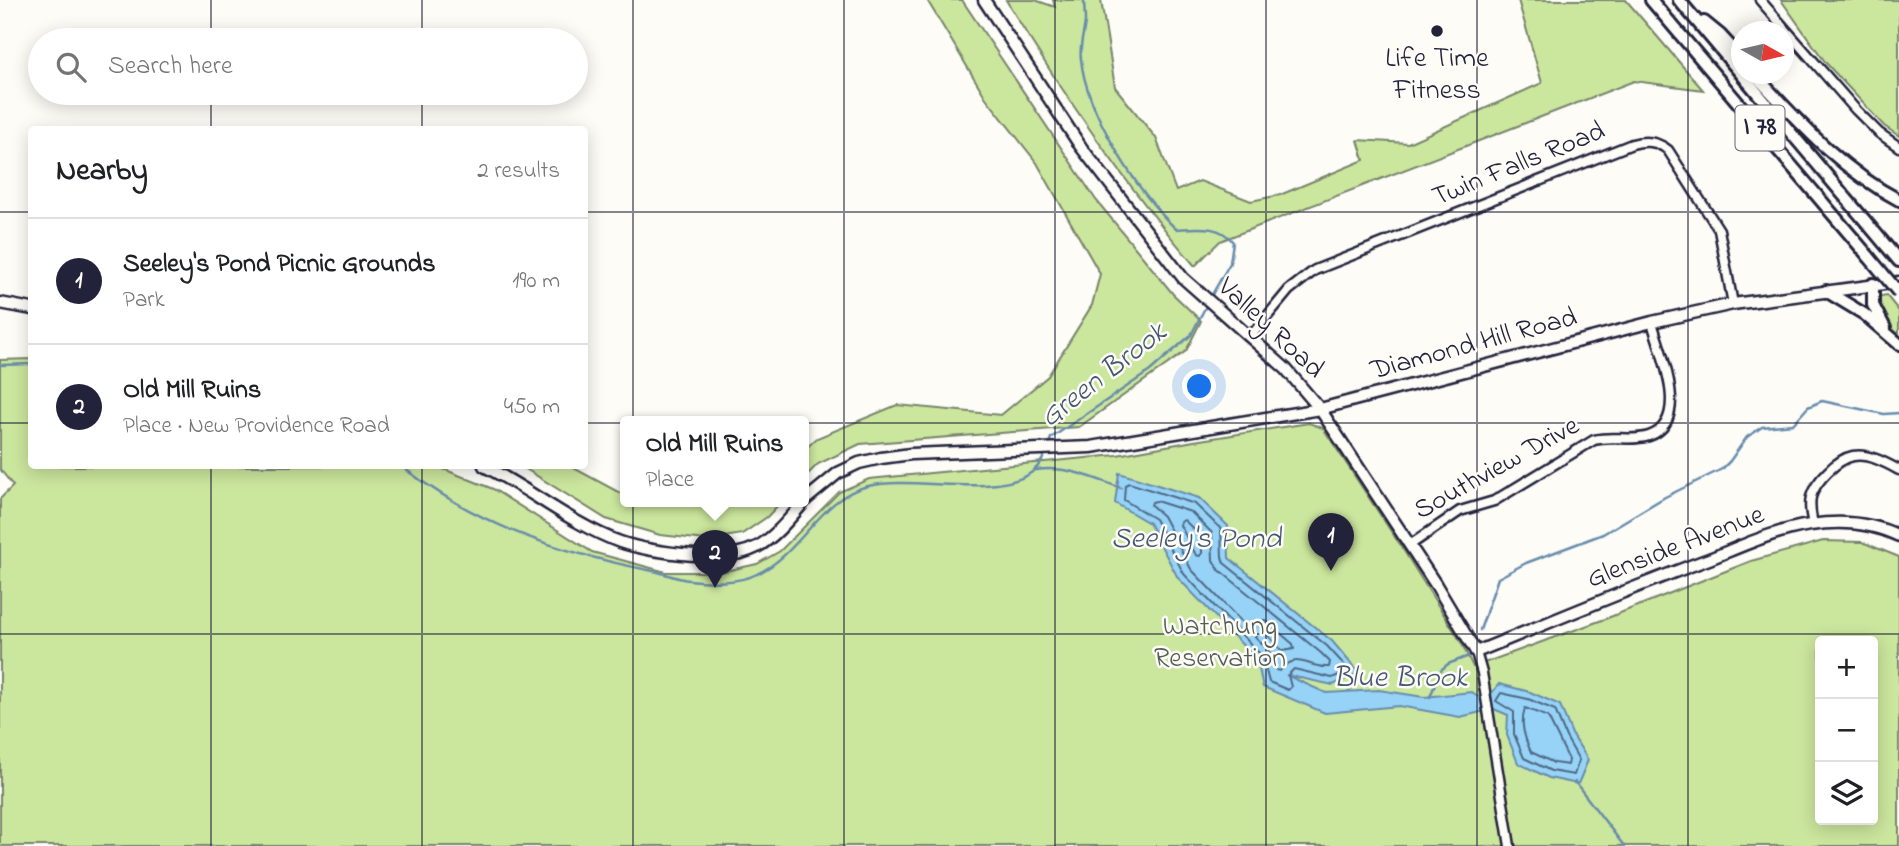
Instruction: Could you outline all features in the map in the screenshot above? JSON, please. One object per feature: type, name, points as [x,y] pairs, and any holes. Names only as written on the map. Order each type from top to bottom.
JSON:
[{"type":"highway","name":"I 78","points":[[1651,0],[1899,293]]},
{"type":"highway","name":"I 78","points":[[1681,3],[1896,257]]},
{"type":"highway","points":[[1681,3],[1731,48]]},
{"type":"highway","points":[[1764,84],[1824,147],[1865,179],[1899,200]]},
{"type":"highway","points":[[1873,284],[1872,299],[1875,311],[1895,341]]},
{"type":"highway","points":[[1826,291],[1854,307],[1895,341]]},
{"type":"main road","name":"Valley Road","points":[[984,0],[1081,147],[1183,278],[1199,295],[1286,369],[1320,409],[1436,585],[1475,652]]},
{"type":"main road","name":"Diamond Hill Road","points":[[809,498],[838,473],[859,463],[911,454],[1111,444],[1320,409],[1652,322],[1733,304],[1899,282]]},
{"type":"main road","points":[[0,303],[28,308]]},
{"type":"main road","name":"Diamond Hill Road","points":[[489,469],[608,537],[643,548],[689,555],[724,556],[755,548],[771,537],[799,507]]},
{"type":"main road","name":"Glenside Avenue","points":[[1475,652],[1670,573],[1787,530],[1813,524],[1841,522],[1867,524],[1899,536]]},
{"type":"street","points":[[1760,0],[1856,110],[1879,133],[1899,147]]},
{"type":"street","name":"Twin Falls Road","points":[[1250,337],[1289,290],[1315,270],[1632,144],[1648,141],[1668,150],[1719,230],[1733,304]]},
{"type":"street","name":"Southview Drive","points":[[1409,545],[1460,511],[1494,501],[1594,440],[1611,437],[1640,438],[1661,429],[1671,411],[1672,397],[1652,322]]},
{"type":"street","points":[[1813,524],[1810,509],[1812,493],[1824,477],[1844,459],[1863,456],[1899,470]]},
{"type":"street","name":"Valley Road","points":[[1475,652],[1488,711],[1510,846]]},
{"type":"green space","points":[[927,0],[962,0],[1096,200],[1173,294],[1201,321],[1186,351],[1079,427],[860,444],[818,464],[809,473],[809,445],[817,438],[897,405],[1001,415],[1048,376],[1092,305],[1100,274],[1037,163],[986,98]]},
{"type":"green space","points":[[1006,0],[1035,0],[1055,7],[1053,0],[1101,0],[1115,87],[1156,138],[1176,191],[1200,181],[1251,201],[1280,195],[1364,160],[1358,140],[1408,143],[1542,83],[1518,0],[1626,0],[1703,90],[1634,81],[1220,241],[1195,266],[1095,137]]},
{"type":"green space","points":[[1781,0],[1899,0],[1899,136],[1884,126],[1826,63]]},
{"type":"green space","points":[[1886,295],[1899,311],[1899,338],[1887,325],[1879,309],[1877,297]]},
{"type":"green space","name":"Watchung Reservation","points":[[28,359],[28,469],[443,469],[493,489],[592,552],[666,572],[721,572],[757,564],[780,551],[839,492],[869,479],[1117,455],[1309,423],[1323,428],[1404,551],[1461,642],[1473,667],[1605,619],[1751,561],[1823,541],[1862,542],[1899,557],[1899,846],[0,846],[0,499],[13,486],[0,469],[0,360]]},
{"type":"green space","points":[[526,469],[576,469],[620,493],[620,507],[776,507],[742,534],[706,540],[660,535],[606,519]]},
{"type":"water","name":"Seeley's Pond","points":[[1119,473],[1199,498],[1228,526],[1229,558],[1332,641],[1359,673],[1333,685],[1286,675],[1326,693],[1379,690],[1424,697],[1472,692],[1478,697],[1491,694],[1499,684],[1530,692],[1560,705],[1572,734],[1588,760],[1578,784],[1549,778],[1518,763],[1507,735],[1508,715],[1494,709],[1460,717],[1399,706],[1325,713],[1263,687],[1257,660],[1178,578],[1149,523],[1115,503]]},
{"type":"waterway","name":"Green Brook","points":[[1084,0],[1085,21],[1081,54],[1085,80],[1103,127],[1116,150],[1146,195],[1176,229],[1215,230],[1222,232],[1233,242],[1230,263],[1210,298]]},
{"type":"waterway","name":"Green Brook","points":[[1048,446],[1051,438],[1150,371],[1191,335],[1207,304]]},
{"type":"waterway","name":"Green Brook","points":[[0,365],[28,364]]},
{"type":"waterway","points":[[1480,630],[1498,578],[1526,563],[1603,534],[1665,497],[1722,469],[1747,437],[1762,427],[1793,424],[1808,407],[1822,401],[1884,414],[1899,413]]},
{"type":"waterway","name":"Green Brook","points":[[405,469],[460,505],[520,534],[584,555],[684,579],[715,582],[750,577],[772,565],[823,513],[851,492],[886,484],[991,485],[1010,482],[1033,472],[1046,452]]},
{"type":"waterway","name":"Blue Brook","points":[[1036,470],[1069,471],[1121,488]]},
{"type":"waterway","points":[[1441,670],[1448,664],[1469,656]]},
{"type":"waterway","points":[[1430,697],[1438,677]]},
{"type":"waterway","name":"Blue Brook","points":[[1575,782],[1624,846]]},
{"type":"place","name":"Life Time Fitness","points":[[1437,31]]},
{"type":"place","name":"Seeley's Pond Picnic Grounds","points":[[1331,571]]},
{"type":"place","name":"Old Mill Ruins","points":[[715,588]]}]
